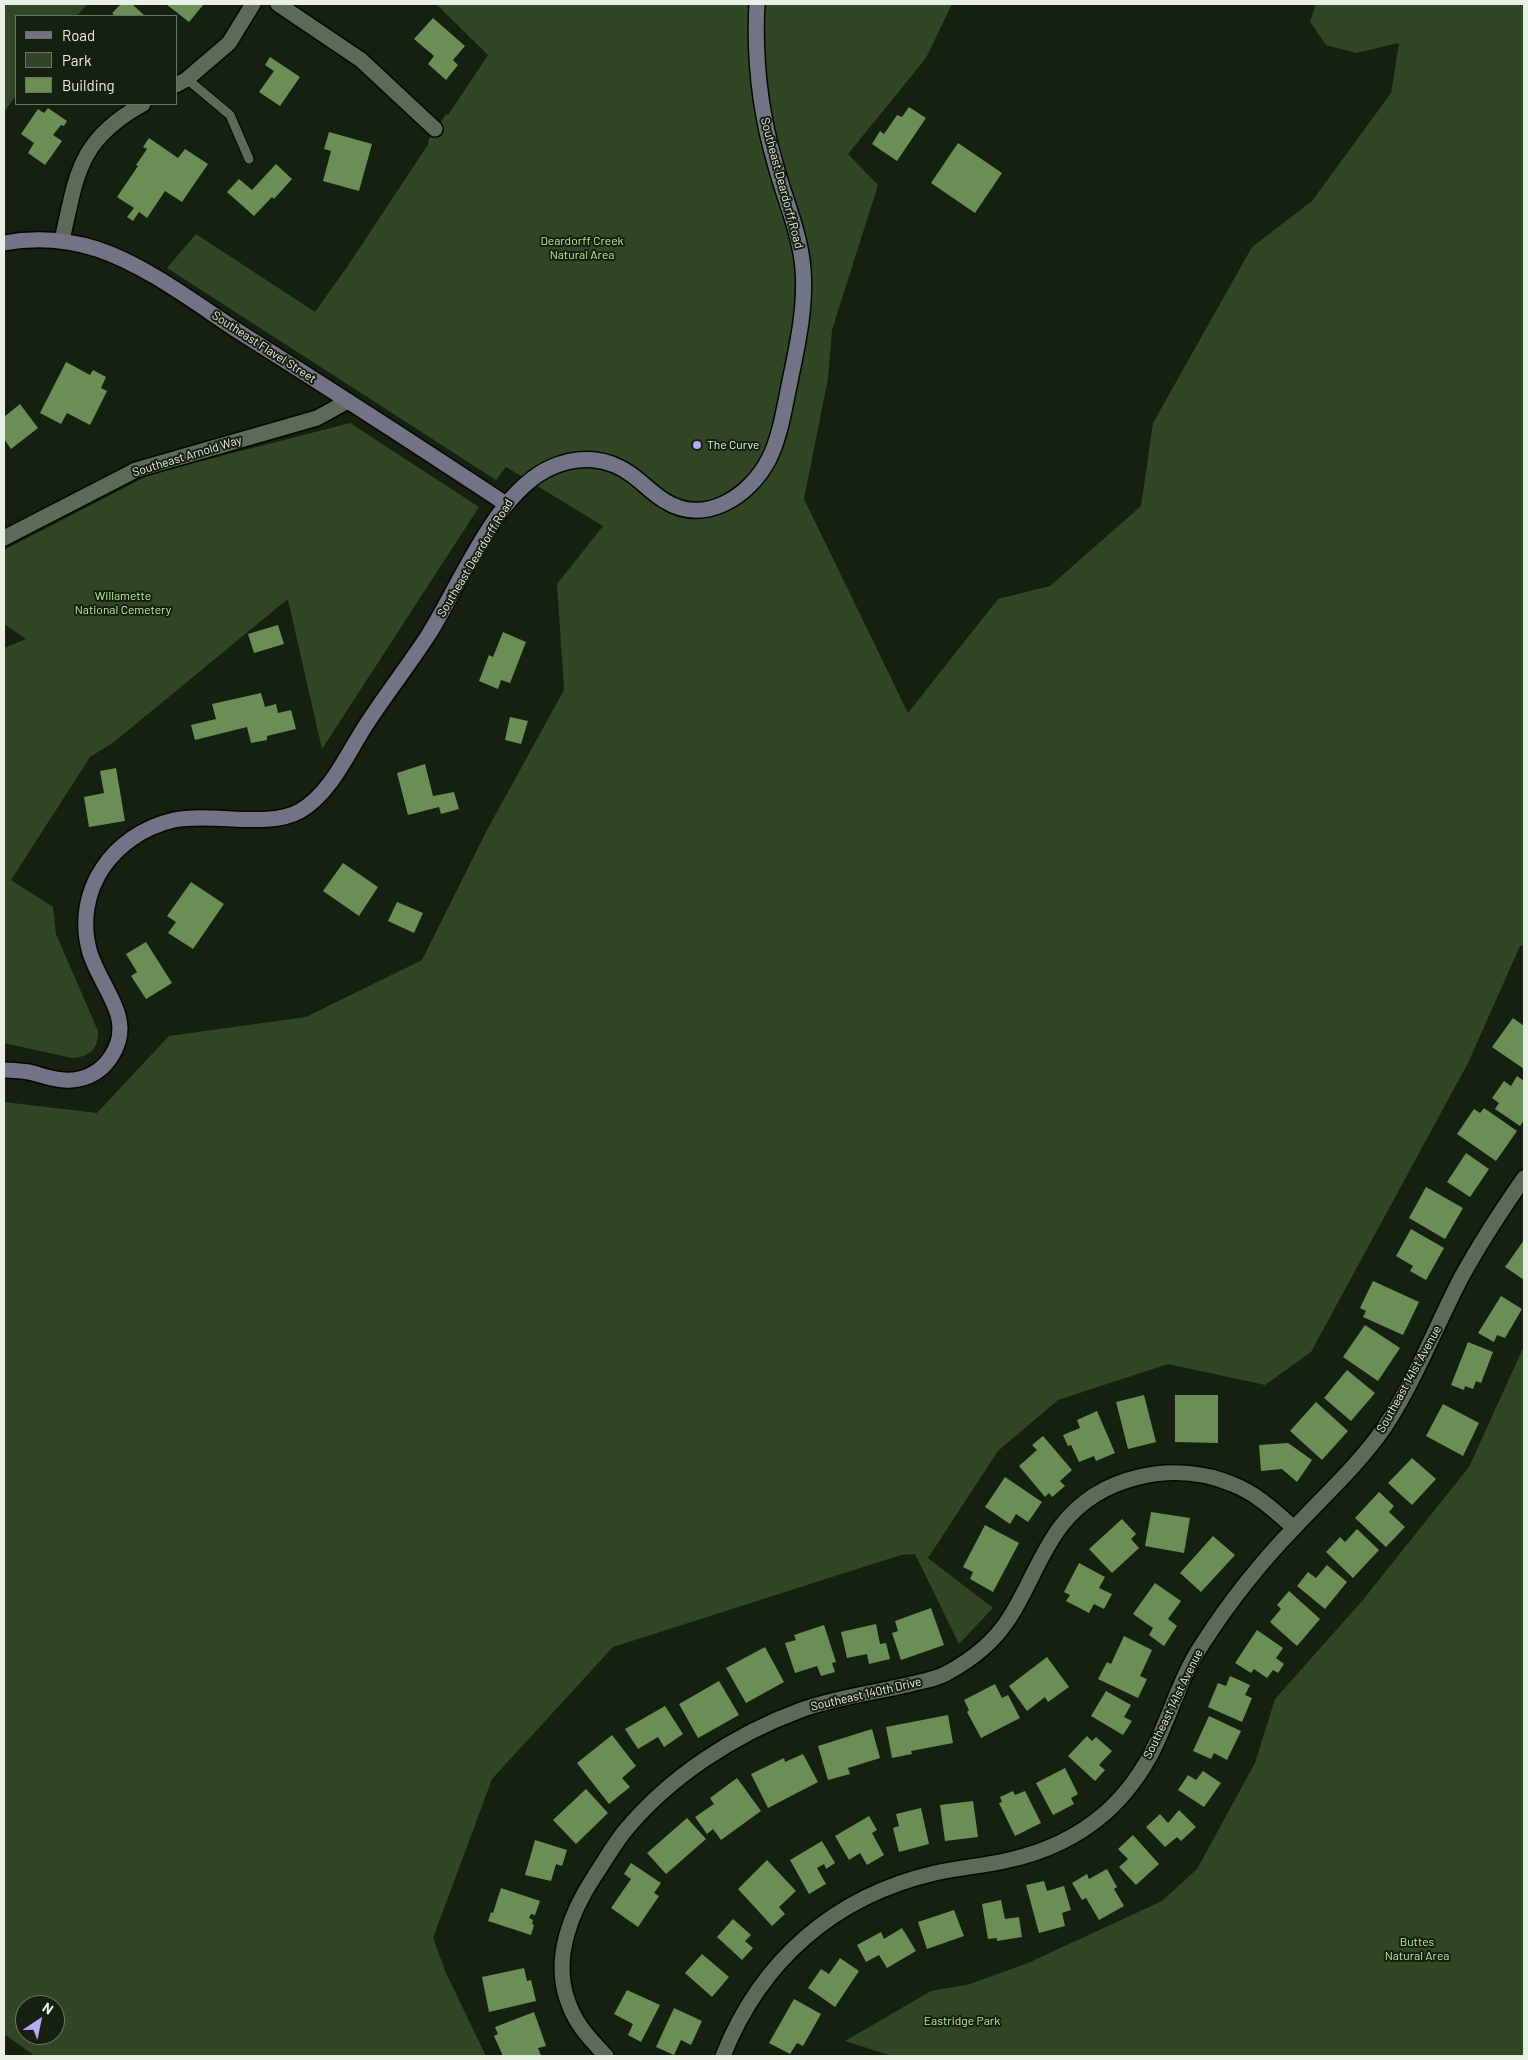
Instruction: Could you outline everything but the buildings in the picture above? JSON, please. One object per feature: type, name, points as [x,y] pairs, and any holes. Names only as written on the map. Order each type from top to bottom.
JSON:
[{"type":"street","points":[[182,82],[229,43],[253,4]]},
{"type":"street","points":[[278,4],[361,60],[435,129]]},
{"type":"street","name":"Southeast Deardorff Road","points":[[4,1070],[27,1072],[57,1080],[74,1081],[90,1076],[103,1067],[111,1058],[117,1048],[120,1029],[118,1013],[98,974],[90,951],[86,930],[88,902],[94,880],[104,864],[114,853],[131,840],[150,829],[174,820],[198,817],[285,817],[301,810],[316,798],[329,783],[428,635],[506,504],[522,486],[540,472],[558,464],[587,459],[601,460],[615,464],[627,471],[666,502],[676,507],[698,510],[710,509],[743,494],[758,478],[771,456],[782,420],[801,327],[804,287],[800,248],[765,126],[757,58],[757,4]]},
{"type":"street","points":[[62,240],[76,180],[84,156],[105,130],[142,105]]},
{"type":"street","name":"Southeast Flavel Street","points":[[4,243],[37,238],[62,240],[97,249],[128,263],[167,285],[348,400],[506,504]]},
{"type":"street","name":"Southeast Arnold Way","points":[[4,538],[136,470],[316,418],[348,400]]},
{"type":"street","name":"Southeast 141st Avenue","points":[[723,2056],[729,2040],[755,1995],[786,1953],[824,1921],[866,1896],[889,1886],[937,1872],[1009,1860],[1050,1848],[1070,1839],[1105,1813],[1134,1782],[1155,1745],[1192,1659],[1201,1645],[1238,1592],[1294,1528],[1360,1458],[1384,1428],[1427,1351],[1460,1280],[1488,1230],[1524,1178]]},
{"type":"street","name":"Southeast 140th Drive","points":[[606,2056],[581,2030],[567,1998],[561,1968],[567,1933],[582,1896],[624,1832],[648,1806],[698,1765],[742,1737],[800,1710],[835,1699],[943,1676],[967,1662],[993,1640],[1009,1619],[1044,1552],[1062,1524],[1087,1501],[1116,1484],[1138,1477],[1165,1472],[1188,1472],[1211,1476],[1235,1485],[1268,1505],[1294,1528]]},
{"type":"lane","points":[[182,82],[230,115],[249,159]]},
{"type":"green space","points":[[4,4],[87,4],[78,15],[15,15],[15,97],[4,112]]},
{"type":"green space","name":"Deardorff Creek Natural Area","points":[[436,4],[952,4],[926,58],[848,154],[878,185],[832,330],[828,378],[804,499],[908,713],[998,599],[1050,586],[1141,506],[1153,423],[1252,247],[1312,201],[1391,93],[1399,43],[1356,53],[1326,45],[1310,22],[1316,4],[1524,4],[1524,945],[1520,946],[1468,1063],[1311,1352],[1265,1385],[1168,1364],[1058,1400],[998,1451],[928,1558],[993,1608],[959,1644],[915,1554],[901,1555],[613,1647],[492,1779],[433,1938],[446,1973],[486,2056],[35,2056],[20,2045],[65,2045],[65,1995],[15,1995],[15,2042],[4,2034],[4,1102],[97,1113],[169,1036],[306,1017],[422,960],[487,830],[564,690],[557,584],[603,526],[506,467],[496,480],[167,268],[196,234],[315,312],[349,264],[446,114],[448,115],[488,55]]},
{"type":"green space","name":"Willamette National Cemetery","points":[[350,423],[479,507],[322,749],[289,598],[114,742],[90,757],[11,880],[53,907],[56,934],[98,1031],[97,1043],[88,1054],[72,1058],[4,1043],[4,648],[26,639],[4,624],[4,550],[151,474]]},
{"type":"green space","points":[[1524,1346],[1524,2056],[892,2056],[845,2041],[931,1991],[970,1984],[1028,1963],[1162,1901],[1197,1869],[1255,1763],[1275,1699],[1362,1601],[1469,1467]]},
{"type":"place","name":"The Curve","points":[[697,445]]},
{"type":"park label","name":"Buttes Natural Area","points":[[1417,1949]]},
{"type":"park label","name":"Eastridge Park","points":[[962,2021]]}]
